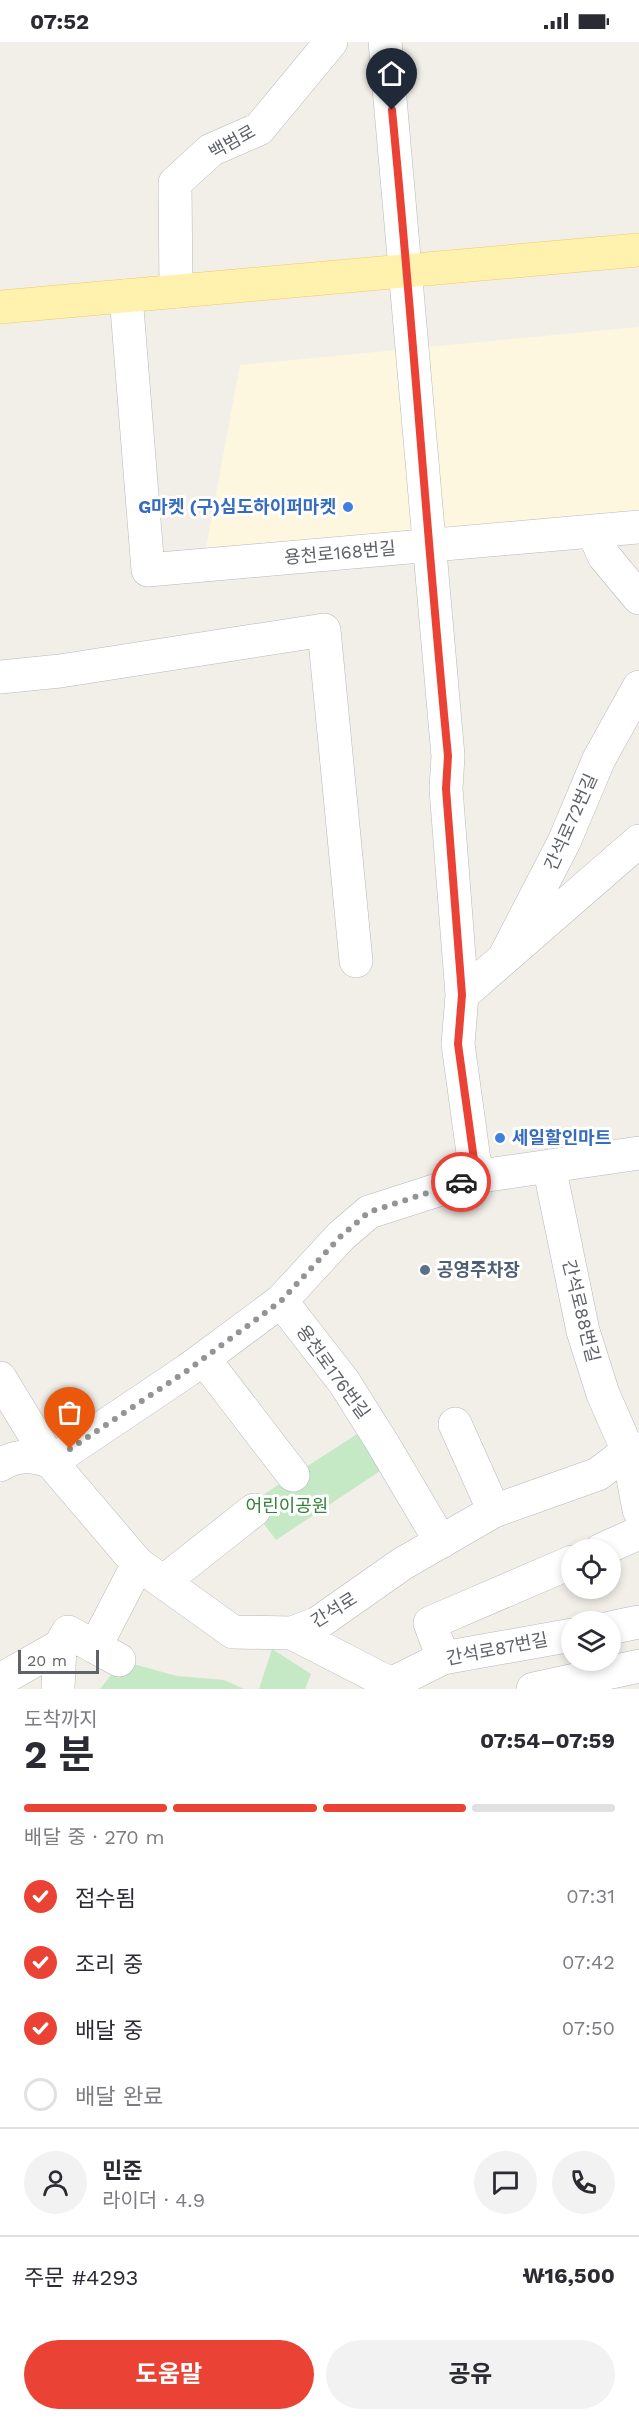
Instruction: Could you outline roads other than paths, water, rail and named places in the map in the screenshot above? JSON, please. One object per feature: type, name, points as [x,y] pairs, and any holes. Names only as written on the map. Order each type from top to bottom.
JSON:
[{"type":"main road","points":[[0,307],[639,250]]},
{"type":"street","name":"백범로","points":[[176,291],[175,183],[212,150],[259,129],[331,42]]},
{"type":"street","points":[[385,42],[407,270],[428,545],[448,756],[446,789],[462,995],[458,1044],[474,1160],[481,1176]]},
{"type":"street","name":"용천로168번길","points":[[126,296],[148,570],[639,527]]},
{"type":"street","points":[[593,531],[604,556],[639,598]]},
{"type":"street","points":[[0,676],[60,671],[324,630],[356,961]]},
{"type":"street","name":"간석로72번길","points":[[504,958],[564,842],[599,759],[639,687]]},
{"type":"street","name":"간석로72번길","points":[[462,995],[639,841]]},
{"type":"street","points":[[0,1465],[21,1456],[35,1456],[51,1462],[204,1359],[281,1301],[341,1236],[369,1212],[481,1176],[639,1154]]},
{"type":"street","name":"간석로88번길","points":[[549,1166],[583,1331],[603,1394],[634,1450]]},
{"type":"street","name":"용천로176번길","points":[[281,1301],[344,1382],[384,1444],[441,1542]]},
{"type":"street","points":[[204,1359],[293,1475]]},
{"type":"street","name":"간석로","points":[[0,1378],[51,1462],[150,1573],[233,1632],[292,1633],[318,1623],[402,1564],[494,1511],[598,1474],[634,1450]]},
{"type":"street","points":[[455,1424],[494,1511]]},
{"type":"street","points":[[634,1450],[639,1510]]},
{"type":"street","points":[[58,1686],[60,1646],[68,1632],[107,1653],[150,1573],[254,1510]]},
{"type":"street","points":[[621,1541],[639,1533]]},
{"type":"street","points":[[442,1659],[430,1623],[561,1567]]},
{"type":"street","points":[[621,1626],[639,1622]]},
{"type":"street","points":[[292,1633],[396,1686]]},
{"type":"street","name":"간석로87번길","points":[[396,1686],[442,1659],[561,1637]]},
{"type":"street","points":[[3,1689],[0,1682],[60,1646]]},
{"type":"street","points":[[533,1689],[639,1666]]},
{"type":"place","name":"G마켓 (구)심도하이퍼마켓","points":[[348,507]]},
{"type":"place","name":"세일할인마트","points":[[500,1138]]},
{"type":"place","name":"공영주차장","points":[[425,1270]]},
{"type":"park label","name":"어린이공원","points":[[287,1506]]}]
